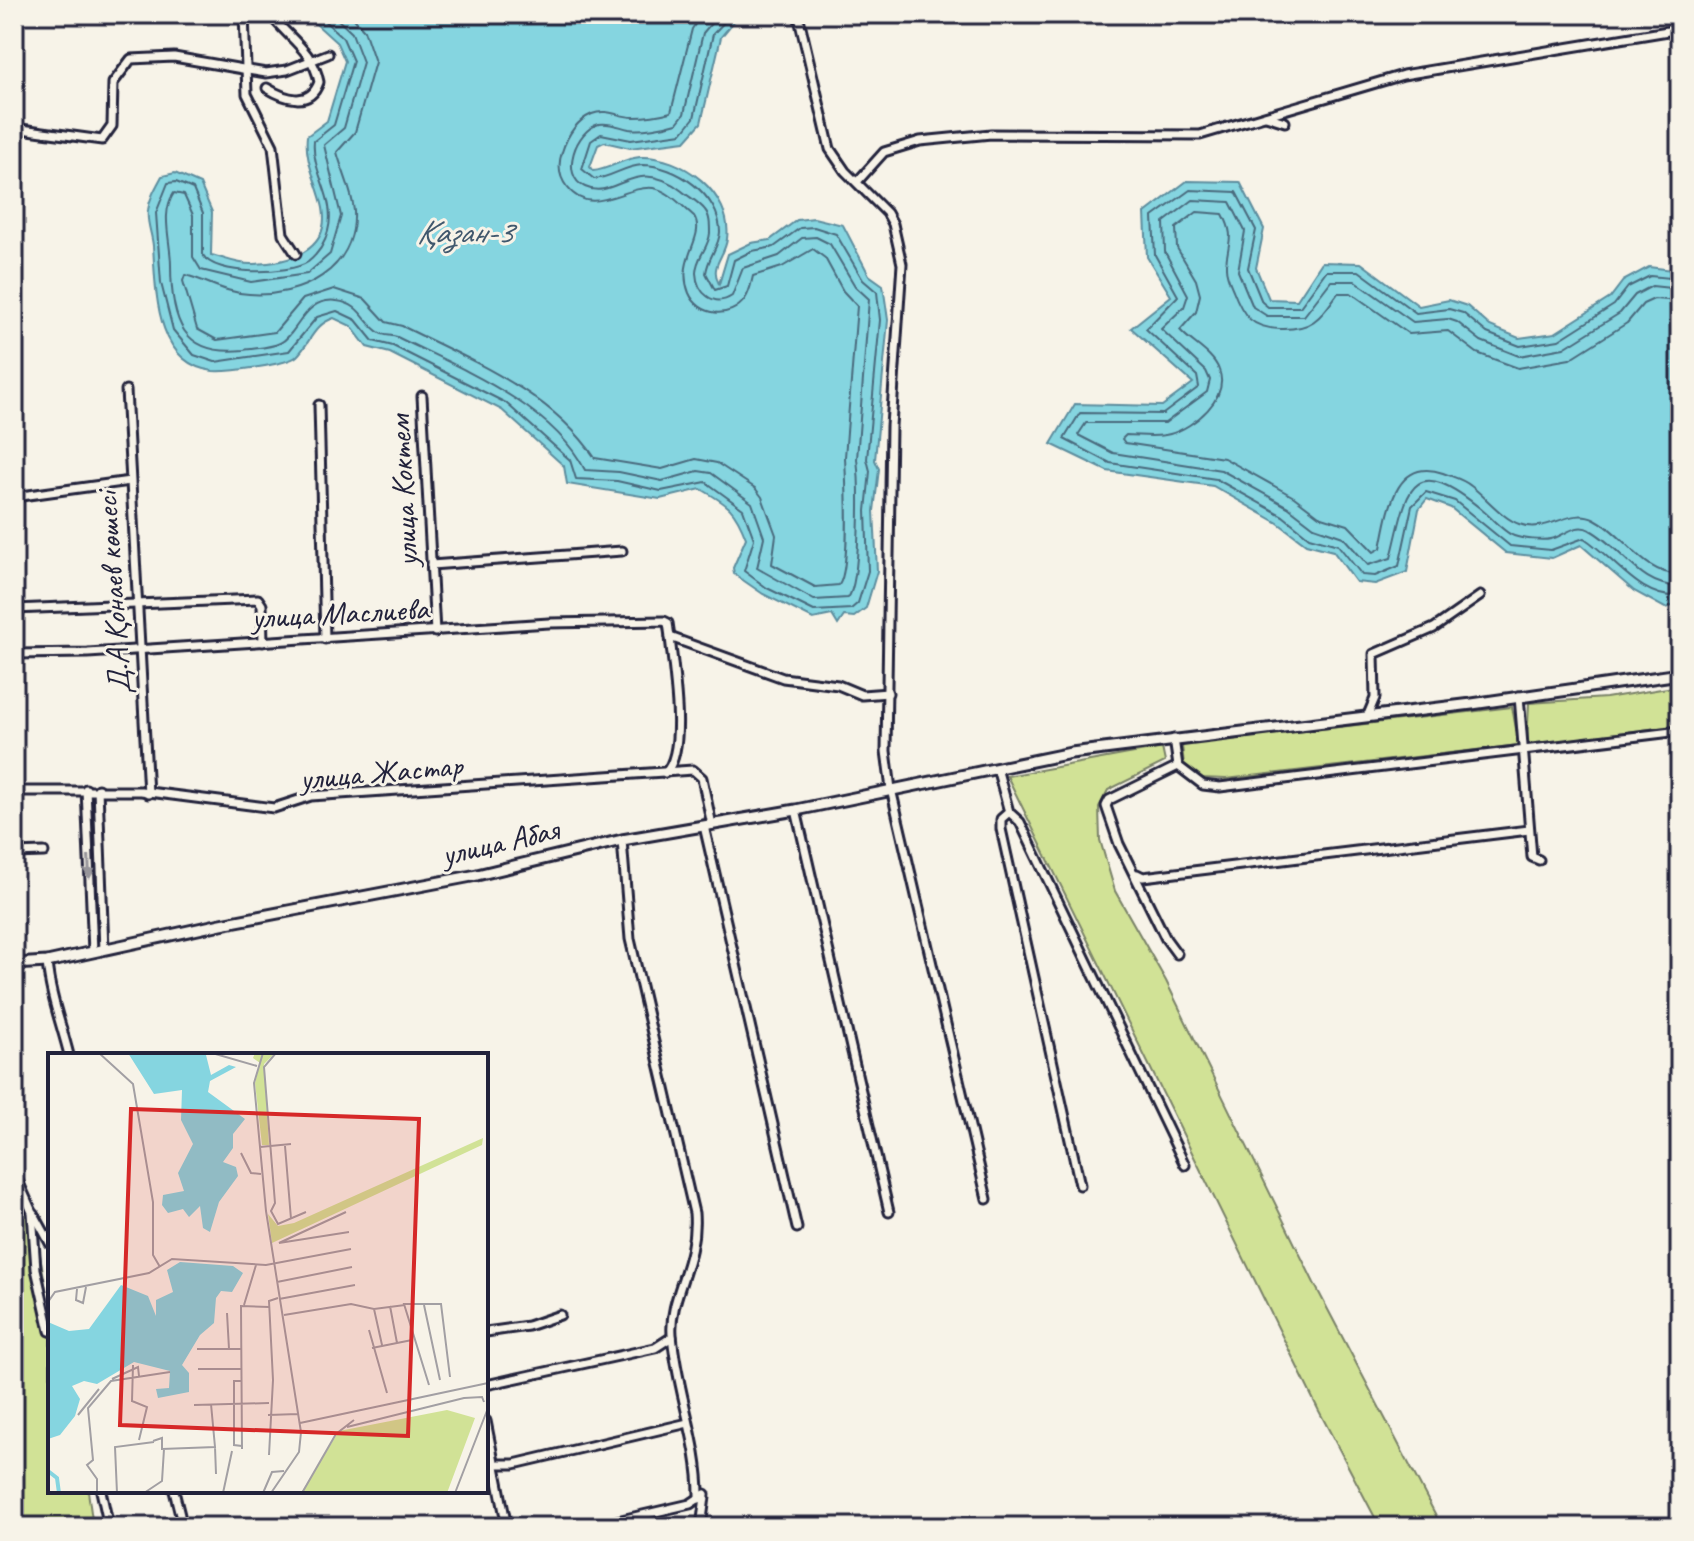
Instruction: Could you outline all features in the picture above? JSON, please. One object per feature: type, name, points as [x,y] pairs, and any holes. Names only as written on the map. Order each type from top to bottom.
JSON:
[{"type":"main road","name":"улица Абая","points":[[14,964],[47,962],[477,875],[622,840],[796,810],[997,768],[1174,739],[1367,717],[1680,674]]},
{"type":"street","points":[[244,14],[243,67],[247,94],[273,146],[283,234],[296,254]]},
{"type":"street","points":[[267,88],[291,100],[311,95],[319,82],[297,40],[270,14]]},
{"type":"street","points":[[798,14],[830,149],[893,224],[903,276],[891,426],[886,751],[891,789],[987,1199]]},
{"type":"street","points":[[857,182],[884,152],[950,136],[1200,135],[1403,75],[1680,29]]},
{"type":"street","points":[[14,128],[102,140],[112,126],[113,83],[131,59],[158,55],[266,73],[287,70],[328,54]]},
{"type":"street","points":[[1266,116],[1285,122]]},
{"type":"street","name":"Д.А Қонаев көшесі","points":[[126,390],[148,794]]},
{"type":"street","name":"улица Коктем","points":[[422,396],[435,632]]},
{"type":"street","points":[[319,405],[325,639]]},
{"type":"street","points":[[14,497],[130,481]]},
{"type":"street","points":[[431,565],[622,551]]},
{"type":"street","points":[[1367,717],[1375,698],[1374,654],[1434,628],[1480,596]]},
{"type":"street","points":[[14,609],[258,599],[262,605],[263,642]]},
{"type":"street","name":"улица Маслиева","points":[[14,654],[139,650],[656,620],[668,623],[670,637]]},
{"type":"street","points":[[665,773],[676,760],[677,750],[670,637],[783,678],[838,685],[871,696],[888,693]]},
{"type":"street","points":[[1519,696],[1532,857],[1539,860]]},
{"type":"street","points":[[1174,739],[1178,766],[1203,785],[1220,787],[1680,731]]},
{"type":"street","points":[[1177,954],[1166,939],[1137,874],[1119,844],[1106,806],[1109,800],[1178,766]]},
{"type":"street","points":[[997,768],[1009,812],[1020,822],[1185,1165]]},
{"type":"street","name":"улица Жастар","points":[[14,791],[98,789],[274,808],[311,796],[693,770],[699,773],[708,826]]},
{"type":"street","points":[[86,789],[93,952]]},
{"type":"street","points":[[98,789],[104,950]]},
{"type":"street","points":[[796,810],[889,1212]]},
{"type":"street","points":[[1009,812],[1001,819],[1001,829],[1080,1185]]},
{"type":"street","points":[[708,826],[797,1228]]},
{"type":"street","points":[[1137,874],[1143,877],[1529,830]]},
{"type":"street","points":[[622,840],[623,889],[630,939],[694,1213],[694,1251],[672,1319],[672,1337],[699,1499]]},
{"type":"street","points":[[14,853],[44,852]]},
{"type":"street","points":[[47,962],[52,1002],[59,1015],[68,1053]]},
{"type":"street","points":[[14,1172],[48,1240]]},
{"type":"street","points":[[32,1212],[36,1269],[48,1322]]},
{"type":"street","points":[[488,1332],[528,1326],[560,1315]]},
{"type":"street","points":[[488,1385],[655,1348],[672,1337]]},
{"type":"street","points":[[495,1464],[514,1464],[688,1423]]},
{"type":"street","points":[[488,1431],[507,1527]]},
{"type":"street","points":[[101,1493],[109,1527]]},
{"type":"street","points":[[174,1493],[183,1527]]},
{"type":"street","points":[[591,1527],[699,1499],[705,1494],[701,1527]]},
{"type":"green space","points":[[1680,686],[1680,725],[1527,745],[1529,703],[1606,698]]},
{"type":"green space","points":[[1512,707],[1519,745],[1226,779],[1201,778],[1184,766],[1182,745]]},
{"type":"green space","points":[[1162,748],[1165,762],[1108,790],[1099,807],[1100,840],[1115,891],[1166,981],[1314,1283],[1442,1527],[1380,1527],[1318,1409],[1007,776]]},
{"type":"green space","points":[[91,836],[96,836],[98,897],[94,898]]},
{"type":"green space","points":[[14,1175],[31,1202],[48,1301],[48,1493],[88,1493],[93,1527],[14,1527]]},
{"type":"water","name":"Қазан-3","points":[[305,14],[740,14],[721,37],[701,123],[685,141],[630,148],[604,142],[598,145],[590,167],[593,171],[634,158],[656,158],[688,170],[702,180],[722,207],[727,222],[726,245],[716,271],[719,284],[728,254],[751,243],[770,240],[797,220],[814,218],[843,225],[869,275],[883,285],[888,320],[875,460],[879,469],[874,511],[877,571],[866,608],[854,617],[844,616],[838,625],[832,615],[813,619],[763,594],[734,574],[733,568],[746,538],[734,514],[718,499],[701,489],[660,499],[567,484],[564,466],[502,410],[390,353],[367,347],[351,326],[334,318],[317,329],[297,356],[282,362],[213,371],[194,365],[179,355],[162,322],[148,219],[150,201],[162,176],[175,173],[200,184],[212,212],[211,255],[247,264],[279,261],[304,252],[320,235],[324,223],[323,208],[309,163],[307,136],[327,121],[345,61],[337,43]]},
{"type":"water","points":[[1187,181],[1240,182],[1264,229],[1256,268],[1269,299],[1297,300],[1322,262],[1361,263],[1419,306],[1449,300],[1467,306],[1490,326],[1519,338],[1555,333],[1610,298],[1623,281],[1649,267],[1680,271],[1680,604],[1665,608],[1634,591],[1581,545],[1552,558],[1506,553],[1451,508],[1427,499],[1419,509],[1407,572],[1375,584],[1356,582],[1333,551],[1306,544],[1278,523],[1213,486],[1107,471],[1051,444],[1075,404],[1162,406],[1193,383],[1131,328],[1171,296],[1147,257],[1145,213]]}]
